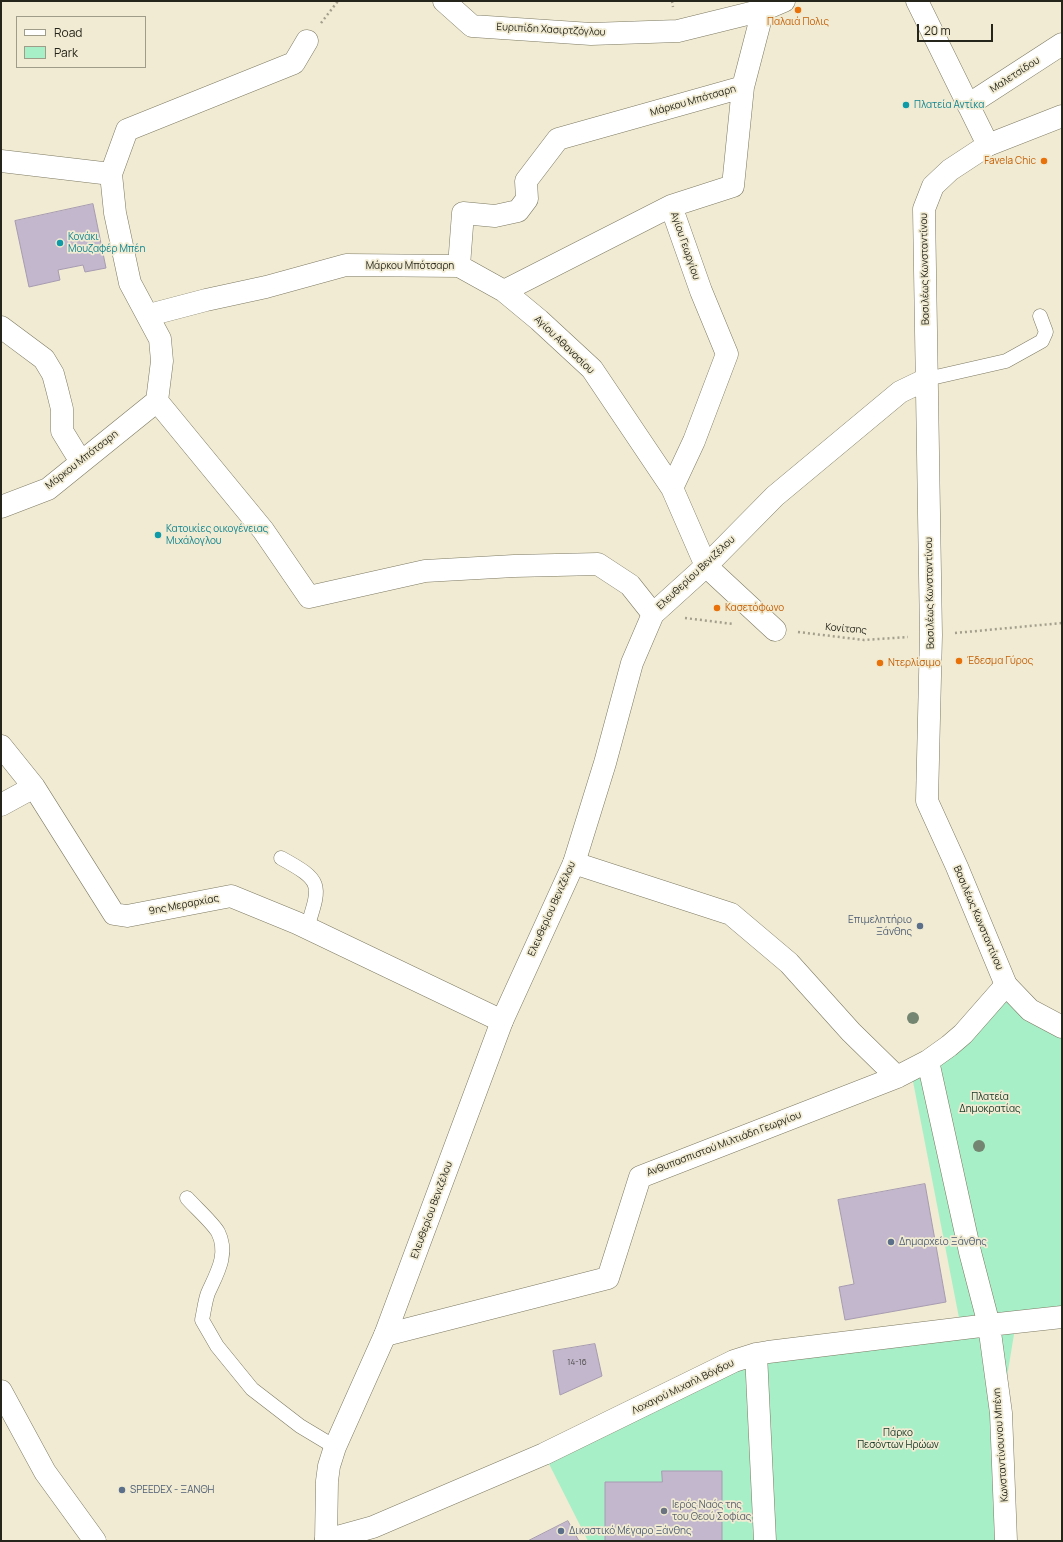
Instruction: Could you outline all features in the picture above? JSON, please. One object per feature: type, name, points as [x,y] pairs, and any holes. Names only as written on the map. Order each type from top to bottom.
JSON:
[{"type":"street","name":"Ευριπίδη Χασιρτζόγλου","points":[[444,1],[472,26],[591,34],[678,31],[763,10],[784,1]]},
{"type":"street","points":[[917,1],[988,145]]},
{"type":"street","name":"Αγίου Γεωργίου","points":[[672,488],[694,441],[727,354],[701,291],[672,206],[733,186],[743,87],[763,10]]},
{"type":"street","points":[[307,41],[294,63],[127,130],[111,174],[115,213],[130,283],[149,315],[160,339],[162,361],[157,401],[263,530],[309,597],[425,571],[514,566],[598,564],[630,585],[653,614]]},
{"type":"street","name":"Μαλετσίδου","points":[[968,105],[1062,44]]},
{"type":"street","name":"Μάρκου Μπότσαρη","points":[[149,315],[346,266],[459,266],[463,213],[495,216],[518,211],[527,199],[526,181],[558,138],[743,87]]},
{"type":"street","name":"Βασιλέως Κωνσταντίνου","points":[[1062,116],[988,145],[950,170],[933,186],[924,209],[931,635],[927,801],[957,867],[1006,985],[1030,1010],[1062,1027]]},
{"type":"street","points":[[1,161],[111,174]]},
{"type":"street","points":[[504,291],[672,206]]},
{"type":"street","name":"Αγίου Αθανασίου","points":[[459,266],[504,291],[539,320],[592,369],[672,488],[706,566]]},
{"type":"street","points":[[1,327],[44,359],[53,374],[62,409],[62,431],[81,462]]},
{"type":"street","name":"Ελευθερίου Βενιζέλου","points":[[326,1541],[327,1481],[334,1447],[385,1335],[502,1022],[574,863],[605,763],[632,663],[653,614],[706,566],[775,496],[900,392],[927,379]]},
{"type":"street","name":"Μάρκου Μπότσαρη","points":[[1,507],[48,489],[157,401]]},
{"type":"street","points":[[706,566],[775,630]]},
{"type":"street","name":"9ης Μεραρχίας","points":[[1,746],[34,787],[114,914],[127,916],[231,896],[307,928],[502,1022]]},
{"type":"street","points":[[1,805],[34,787]]},
{"type":"street","points":[[574,863],[731,914],[789,963],[852,1032],[897,1077],[928,1060],[949,1046],[963,1034],[1006,985]]},
{"type":"street","name":"Κωνσταντίνουνου Μπένη","points":[[928,1060],[970,1252],[990,1324],[1001,1413],[1006,1541]]},
{"type":"street","name":"Ανθυπασπιστού Μιλτιάδη Γεωργίου","points":[[385,1335],[608,1278],[640,1177],[897,1077]]},
{"type":"street","name":"Λοχαγού Μιχαήλ Βόγδου","points":[[326,1541],[373,1527],[537,1458],[734,1361],[756,1354],[990,1324],[1062,1317]]},
{"type":"street","points":[[756,1354],[764,1541]]},
{"type":"street","points":[[1,1391],[45,1472],[95,1541]]},
{"type":"lane","points":[[927,379],[1006,361],[1023,352],[1042,341],[1046,332],[1040,316]]},
{"type":"lane","points":[[281,858],[302,870],[315,881],[317,895],[307,928]]},
{"type":"lane","points":[[187,1198],[217,1231],[222,1243],[223,1257],[208,1294],[202,1320],[217,1346],[252,1390],[300,1426],[334,1447]]},
{"type":"path","points":[[653,614],[737,625]]},
{"type":"path","name":"Κονίτσης","points":[[775,630],[864,640],[1062,623]]},
{"type":"green space","name":"Πάρκο Πεσόντων Ηρώων","points":[[1006,985],[1062,1026],[1062,1317],[1016,1322],[1001,1413],[999,1541],[588,1541],[544,1454],[756,1354],[961,1328],[911,1071]]},
{"type":"building","name":"Κονάκι Μουζαφέρ Μπέη","points":[[93,204],[106,268],[85,272],[83,265],[58,270],[60,280],[29,287],[15,221]]},
{"type":"building","name":"Δημαρχείο Ξάνθης","points":[[925,1184],[946,1302],[845,1320],[839,1287],[854,1284],[838,1200]]},
{"type":"building","points":[[595,1344],[602,1376],[560,1395],[553,1351]]},
{"type":"building","name":"Ιερός Ναός της του Θεού Σοφίας","points":[[662,1471],[722,1471],[722,1541],[605,1541],[605,1482],[662,1482]]},
{"type":"building","name":"Δικαστικό Μέγαρο Ξάνθης","points":[[568,1521],[579,1541],[528,1541]]},
{"type":"place","name":"Παλαιά Πολις","points":[[798,10]]},
{"type":"place","name":"Πλατεία Αντίκα","points":[[906,105]]},
{"type":"place","name":"Favela Chic","points":[[1044,161]]},
{"type":"place","name":"Κονάκι Μουζαφέρ Μπέη","points":[[60,243]]},
{"type":"place","name":"Κατοικίες οικογένειας Μιχάλογλου","points":[[158,535]]},
{"type":"place","name":"Κασετόφωνο","points":[[717,608]]},
{"type":"place","name":"Έδεσμα Γύρος","points":[[959,661]]},
{"type":"place","name":"Ντερλίσιμο","points":[[880,663]]},
{"type":"place","name":"Επιμελητήριο Ξάνθης","points":[[920,926]]},
{"type":"place","name":"Δημαρχείο Ξάνθης","points":[[891,1242]]},
{"type":"place","name":"SPEEDEX - ΞΑΝΘΗ","points":[[122,1490]]},
{"type":"place","name":"Ιερός Ναός της του Θεού Σοφίας","points":[[664,1511]]},
{"type":"place","name":"Δικαστικό Μέγαρο Ξάνθης","points":[[561,1531]]},
{"type":"park label","name":"Πλατεία Δημοκρατίας","points":[[990,1102]]}]
